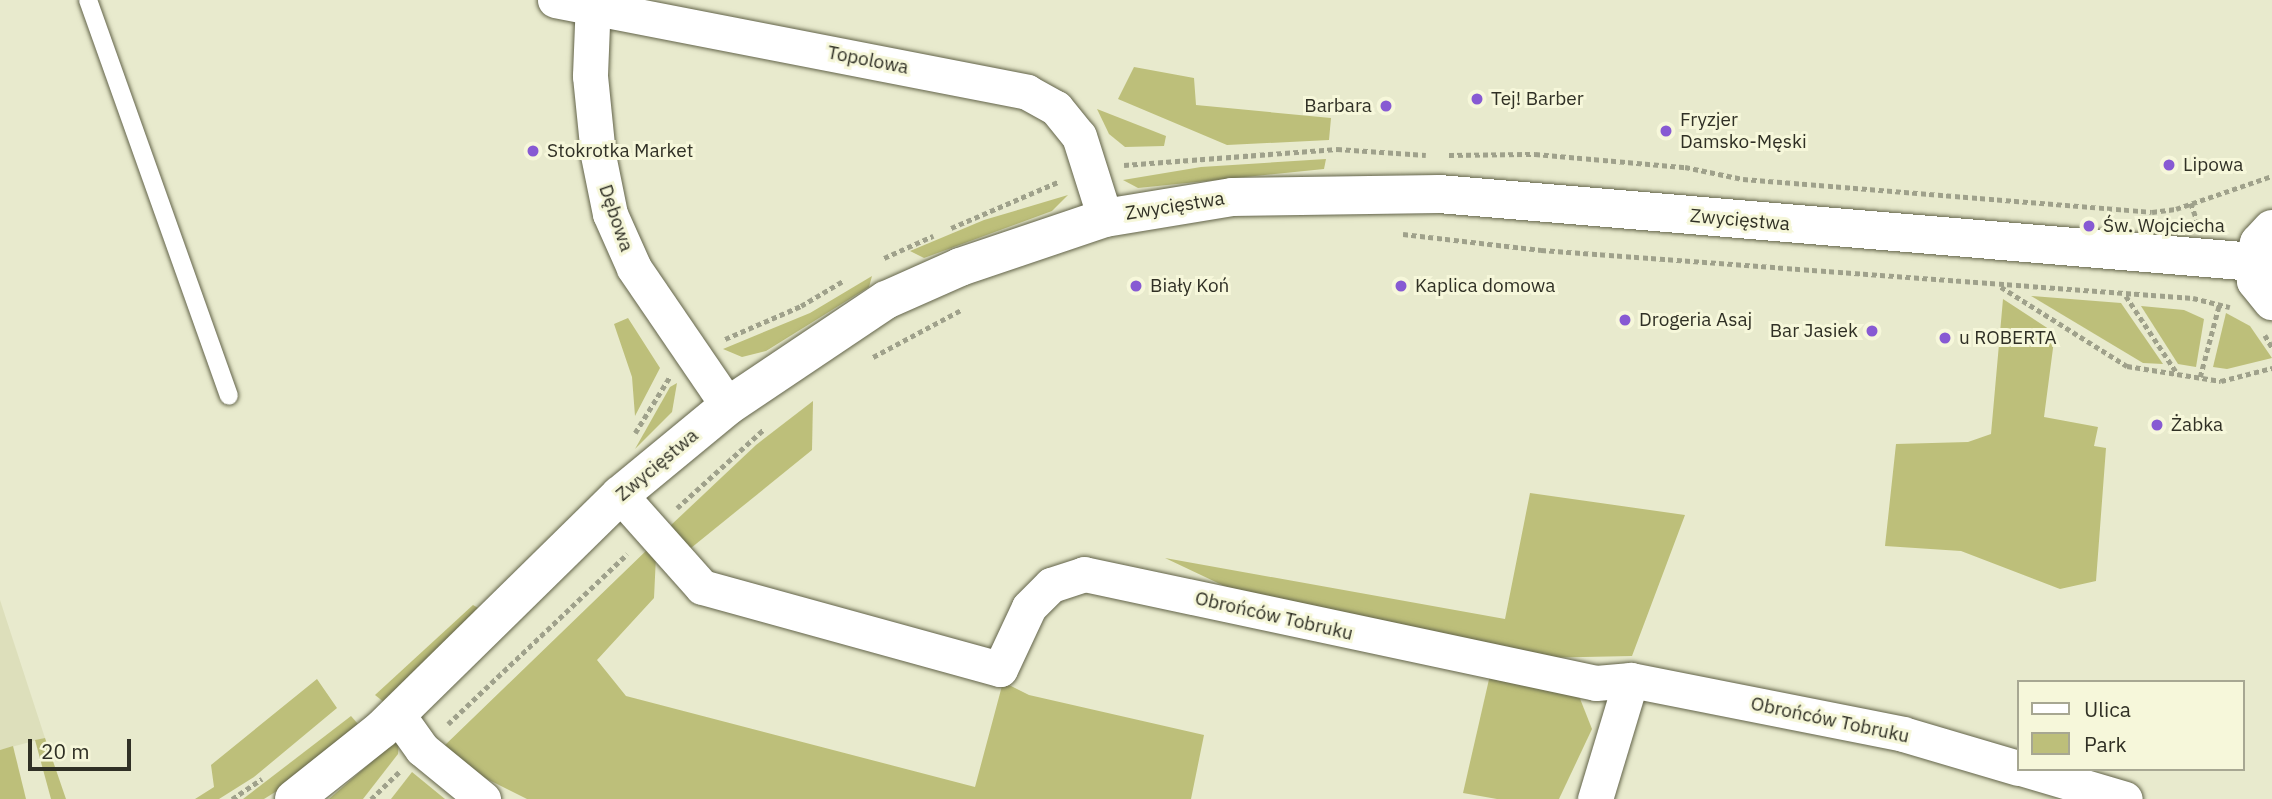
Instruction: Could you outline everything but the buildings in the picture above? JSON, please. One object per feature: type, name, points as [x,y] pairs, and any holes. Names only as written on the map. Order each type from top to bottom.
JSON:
[{"type":"main road","name":"Zwycięstwa","points":[[294,799],[397,714],[620,495],[728,406],[886,300],[960,267],[1105,218],[1232,197],[1439,194],[2253,262]]},
{"type":"main road","points":[[2256,312],[2253,262],[2259,243],[2272,229]]},
{"type":"street","name":"Topolowa","points":[[555,0],[592,4],[1027,92],[1056,108],[1079,136],[1105,218]]},
{"type":"street","name":"Dębowa","points":[[592,4],[590,76],[598,155],[610,214],[634,268],[728,406]]},
{"type":"street","name":"Obrońców Tobruku","points":[[620,495],[702,587],[1000,669],[1029,607],[1051,585],[1084,574],[1596,683],[1631,680],[1903,734],[2016,767]]},
{"type":"street","points":[[1595,799],[1631,680]]},
{"type":"street","points":[[397,714],[422,749],[483,799]]},
{"type":"street","points":[[2031,771],[2125,799]]},
{"type":"lane","points":[[88,0],[229,396]]},
{"type":"path","points":[[1535,154],[1685,167],[1735,178],[2152,212],[2176,209],[2272,176]]},
{"type":"path","points":[[1398,233],[1541,250],[2000,287],[2193,298],[2256,312],[2272,347]]},
{"type":"path","points":[[2000,287],[2127,366],[2221,381],[2272,368]]},
{"type":"path","points":[[2126,295],[2178,374]]},
{"type":"path","points":[[868,359],[972,304]]},
{"type":"path","points":[[2200,377],[2219,305]]},
{"type":"path","points":[[372,799],[652,530],[771,422]]},
{"type":"shaded area","points":[[0,600],[45,738],[0,750]]},
{"type":"green space","points":[[1134,67],[1194,78],[1196,105],[1331,118],[1329,140],[1227,145],[1118,99]]},
{"type":"green space","points":[[1097,109],[1166,136],[1164,146],[1125,147],[1109,134]]},
{"type":"green space","points":[[1326,159],[1324,169],[1138,188],[1123,180],[1201,167]]},
{"type":"green space","points":[[1068,195],[1052,211],[924,258],[910,251],[984,220]]},
{"type":"green space","points":[[872,276],[869,287],[766,351],[742,357],[723,349],[810,313]]},
{"type":"green space","points":[[2031,296],[2121,303],[2163,364],[2143,363]]},
{"type":"green space","points":[[2003,299],[2055,333],[2044,417],[2098,427],[2094,446],[2106,448],[2096,581],[2060,589],[1961,551],[1885,546],[1896,444],[1968,442],[1991,434]]},
{"type":"green space","points":[[2141,306],[2184,310],[2204,319],[2196,367],[2178,364]]},
{"type":"green space","points":[[2226,313],[2250,326],[2272,358],[2227,369],[2213,367]]},
{"type":"green space","points":[[628,318],[660,368],[635,416],[632,377],[614,324]]},
{"type":"green space","points":[[677,383],[672,412],[635,449],[670,387]]},
{"type":"green space","points":[[813,401],[812,450],[691,548],[670,526],[756,445]]},
{"type":"green space","points":[[1530,493],[1685,515],[1632,656],[1535,658],[1239,593],[1165,558],[1505,619]]},
{"type":"green space","points":[[650,547],[656,556],[654,598],[597,660],[626,696],[975,787],[1003,682],[1029,695],[1204,735],[1191,799],[527,799],[481,776],[443,747]]},
{"type":"green space","points":[[473,605],[478,608],[385,703],[375,695]]},
{"type":"green space","points":[[1490,675],[1577,691],[1592,729],[1559,799],[1497,799],[1463,793]]},
{"type":"green space","points":[[317,679],[337,708],[254,777],[219,799],[195,799],[214,787],[211,765]]},
{"type":"green space","points":[[351,716],[358,724],[280,789],[264,799],[243,799]]},
{"type":"green space","points":[[45,738],[66,799],[51,799],[35,740]]},
{"type":"green space","points":[[399,738],[398,754],[363,799],[329,799]]},
{"type":"green space","points":[[13,746],[26,799],[0,799],[0,750]]},
{"type":"green space","points":[[412,772],[445,799],[391,799]]},
{"type":"place","name":"Tej! Barber","points":[[1477,99]]},
{"type":"place","name":"Barbara","points":[[1386,106]]},
{"type":"place","name":"Fryzjer Damsko-Męski","points":[[1666,131]]},
{"type":"place","name":"Stokrotka Market","points":[[533,151]]},
{"type":"place","name":"Lipowa","points":[[2169,165]]},
{"type":"place","name":"Św. Wojciecha","points":[[2089,226]]},
{"type":"place","name":"Biały Koń","points":[[1136,286]]},
{"type":"place","name":"Kaplica domowa","points":[[1401,286]]},
{"type":"place","name":"Drogeria Asaj","points":[[1625,320]]},
{"type":"place","name":"Bar Jasiek","points":[[1872,331]]},
{"type":"place","name":"u ROBERTA","points":[[1945,338]]},
{"type":"place","name":"Żabka","points":[[2157,425]]}]
